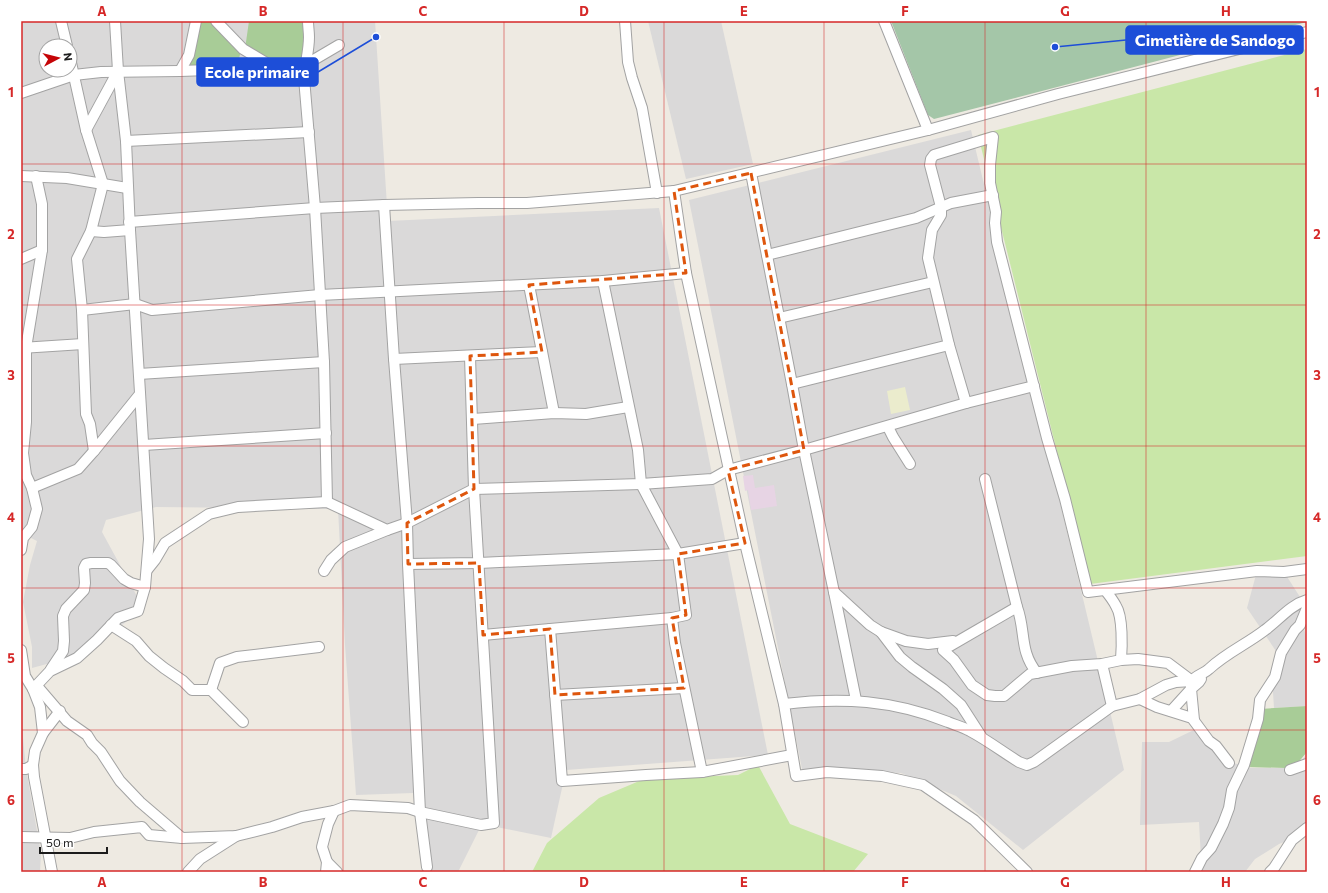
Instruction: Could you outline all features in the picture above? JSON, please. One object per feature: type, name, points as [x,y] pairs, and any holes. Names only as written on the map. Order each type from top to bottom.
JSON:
[{"type":"street","points":[[61,21],[65,38]]},
{"type":"street","points":[[50,671],[77,658],[98,640],[118,618],[138,611],[145,587],[147,570],[149,539],[144,445],[129,226],[126,141],[118,71],[115,21]]},
{"type":"street","points":[[180,71],[189,55],[196,21]]},
{"type":"street","points":[[216,21],[243,49],[273,67]]},
{"type":"street","points":[[308,21],[309,37],[304,78],[315,208],[324,362],[327,502]]},
{"type":"street","points":[[625,21],[628,62],[642,108],[657,193]]},
{"type":"street","points":[[884,21],[928,130]]},
{"type":"street","points":[[91,231],[104,232],[129,226],[315,208],[384,205],[527,203],[674,191],[928,130],[1058,94],[1307,32]]},
{"type":"street","points":[[78,75],[118,71],[180,71],[273,67],[305,64],[339,46]]},
{"type":"street","points":[[86,130],[118,71]]},
{"type":"street","points":[[21,93],[68,78]]},
{"type":"street","points":[[74,78],[86,130],[103,184],[91,231],[77,259],[82,310],[86,414],[90,424],[94,451]]},
{"type":"street","points":[[126,141],[309,132]]},
{"type":"street","points":[[966,403],[933,282],[928,258],[932,230],[941,215],[941,206],[930,165],[931,159],[934,155],[993,137],[990,177],[996,212],[996,229],[999,248],[1088,592],[1257,572],[1284,572],[1307,569]]},
{"type":"street","points":[[751,173],[804,450],[856,700]]},
{"type":"street","points":[[21,176],[67,178],[127,188]]},
{"type":"street","points":[[21,550],[23,538],[32,527],[37,509],[32,488],[26,475],[23,452],[26,422],[23,348],[42,250],[42,204],[36,176]]},
{"type":"street","points":[[674,191],[686,274],[728,470],[784,704],[796,776],[827,772],[843,773],[882,776],[923,785],[974,820],[1027,872]]},
{"type":"street","points":[[767,255],[916,218],[941,206],[993,195]]},
{"type":"street","points":[[384,205],[407,523],[420,812],[427,867]]},
{"type":"street","points":[[21,259],[42,250]]},
{"type":"street","points":[[82,310],[135,304],[152,310],[320,295],[603,281],[686,274]]},
{"type":"street","points":[[483,635],[672,618],[686,615],[678,554],[641,484],[638,450],[603,281]]},
{"type":"street","points":[[779,318],[933,282]]},
{"type":"street","points":[[529,285],[554,413]]},
{"type":"street","points":[[23,348],[83,344]]},
{"type":"street","points":[[792,384],[950,345]]},
{"type":"street","points":[[394,359],[542,352]]},
{"type":"street","points":[[21,837],[70,838],[94,832],[142,827],[149,835],[182,838],[236,836],[302,817],[334,811],[350,805],[408,808],[481,825],[494,823],[480,563],[474,489],[470,356]]},
{"type":"street","points":[[139,374],[324,362]]},
{"type":"street","points":[[324,571],[331,560],[345,547],[407,523],[474,489],[641,484],[712,479],[728,470],[888,427],[966,403],[1034,386]]},
{"type":"street","points":[[32,488],[78,469],[140,394]]},
{"type":"street","points":[[473,419],[554,413],[586,414],[628,407]]},
{"type":"street","points":[[888,427],[910,464]]},
{"type":"street","points":[[144,445],[326,433]]},
{"type":"street","points":[[985,479],[1021,621],[1025,653],[1028,661],[1037,673]]},
{"type":"street","points":[[147,570],[165,543],[209,514],[238,507],[327,502],[386,530]]},
{"type":"street","points":[[408,564],[480,563],[678,554],[745,543]]},
{"type":"street","points":[[35,688],[50,671],[63,652],[63,616],[66,609],[84,590],[84,568],[86,564],[108,563],[124,579],[131,583],[145,587]]},
{"type":"street","points":[[1105,590],[1119,612],[1122,648],[1121,660]]},
{"type":"street","points":[[834,592],[870,625],[881,632],[906,641],[928,644],[958,641]]},
{"type":"street","points":[[1170,711],[1195,677],[1204,674],[1231,652],[1267,629],[1292,608],[1307,600]]},
{"type":"street","points":[[1017,607],[943,650],[954,660],[972,685],[978,690],[987,695],[1004,696],[1030,674],[1072,666],[1138,659],[1168,663],[1191,684],[1194,720]]},
{"type":"street","points":[[1195,872],[1202,858],[1211,848],[1223,824],[1229,808],[1232,790],[1244,765],[1258,719],[1260,700],[1275,677],[1281,653],[1295,630],[1300,625],[1307,608]]},
{"type":"street","points":[[672,618],[684,688],[702,772]]},
{"type":"street","points":[[111,625],[136,641],[149,656],[183,680],[192,690],[211,690],[243,722]]},
{"type":"street","points":[[550,629],[562,781],[702,772],[792,755]]},
{"type":"street","points":[[881,632],[900,657],[912,668],[943,689],[961,705],[983,739]]},
{"type":"street","points":[[211,690],[220,663],[237,657],[319,647]]},
{"type":"street","points":[[21,650],[23,674],[35,688],[60,711],[67,721],[87,735],[92,743],[101,752],[120,781],[140,802],[182,838]]},
{"type":"street","points":[[1102,664],[1112,706]]},
{"type":"street","points":[[784,704],[856,700],[890,704],[925,713],[970,730],[1019,762],[1027,765],[1034,762],[1112,706],[1140,699],[1176,682],[1191,684]]},
{"type":"street","points":[[35,688],[40,707],[43,733]]},
{"type":"street","points":[[555,695],[684,688]]},
{"type":"street","points":[[1140,699],[1157,707],[1188,716],[1194,720],[1209,741],[1216,746],[1230,762]]},
{"type":"street","points":[[52,872],[33,765],[35,750],[43,733],[60,711]]},
{"type":"street","points":[[1290,770],[1307,764]]},
{"type":"street","points":[[21,769],[26,769],[33,765]]},
{"type":"street","points":[[334,811],[328,824],[322,847],[326,867],[337,872]]},
{"type":"street","points":[[1270,872],[1292,840],[1307,828]]},
{"type":"street","points":[[188,872],[200,860],[236,836]]},
{"type":"highlighted area","points":[[751,173],[804,450],[728,470],[745,543],[678,554],[686,615],[672,618],[684,688],[555,695],[550,629],[483,635],[479,563],[408,564],[407,523],[474,489],[470,356],[542,352],[529,285],[686,273],[674,191]]},
{"type":"shaded area","points":[[21,21],[375,21],[388,221],[659,208],[768,755],[566,770],[551,838],[482,824],[458,872],[425,872],[413,793],[356,795],[345,645],[338,509],[156,507],[106,520],[102,532],[144,609],[80,655],[32,668],[32,647],[23,602],[30,565],[37,541],[21,533]]},
{"type":"shaded area","points":[[648,21],[721,21],[753,164],[686,179]]},
{"type":"shaded area","points":[[971,130],[1124,770],[1023,850],[956,796],[901,773],[802,769],[689,200]]},
{"type":"shaded area","points":[[753,475],[755,488],[774,485],[777,506],[751,510],[748,490],[745,491],[743,476]]},
{"type":"shaded area","points":[[1257,571],[1284,572],[1300,597],[1304,629],[1307,638],[1307,706],[1274,708],[1272,677],[1280,657],[1247,608]]},
{"type":"shaded area","points":[[21,717],[26,769],[41,853],[40,872],[21,872]]},
{"type":"shaded area","points":[[1200,727],[1231,763],[1253,766],[1248,768],[1286,768],[1293,771],[1307,754],[1307,828],[1292,839],[1279,844],[1255,859],[1245,872],[1194,872],[1201,859],[1199,822],[1140,825],[1142,742],[1169,742]]},
{"type":"green space","points":[[198,21],[214,21],[241,50],[237,68],[183,70]]},
{"type":"green space","points":[[249,21],[306,21],[304,63],[275,66],[245,49]]},
{"type":"green space","points":[[891,21],[1307,22],[934,119],[928,115]]},
{"type":"green space","points":[[1307,49],[1307,556],[1090,584],[978,135]]},
{"type":"green space","points":[[905,387],[910,410],[891,414],[887,391]]},
{"type":"green space","points":[[1307,706],[1307,752],[1296,765],[1286,768],[1246,767],[1251,766],[1244,765],[1260,709]]},
{"type":"green space","points":[[758,765],[790,824],[868,854],[853,872],[532,872],[547,843],[599,798],[644,779],[738,775]]},
{"type":"place","name":"Ecole primaire","points":[[376,37]]},
{"type":"place","name":"Cimetière de Sandogo","points":[[1055,47]]}]
